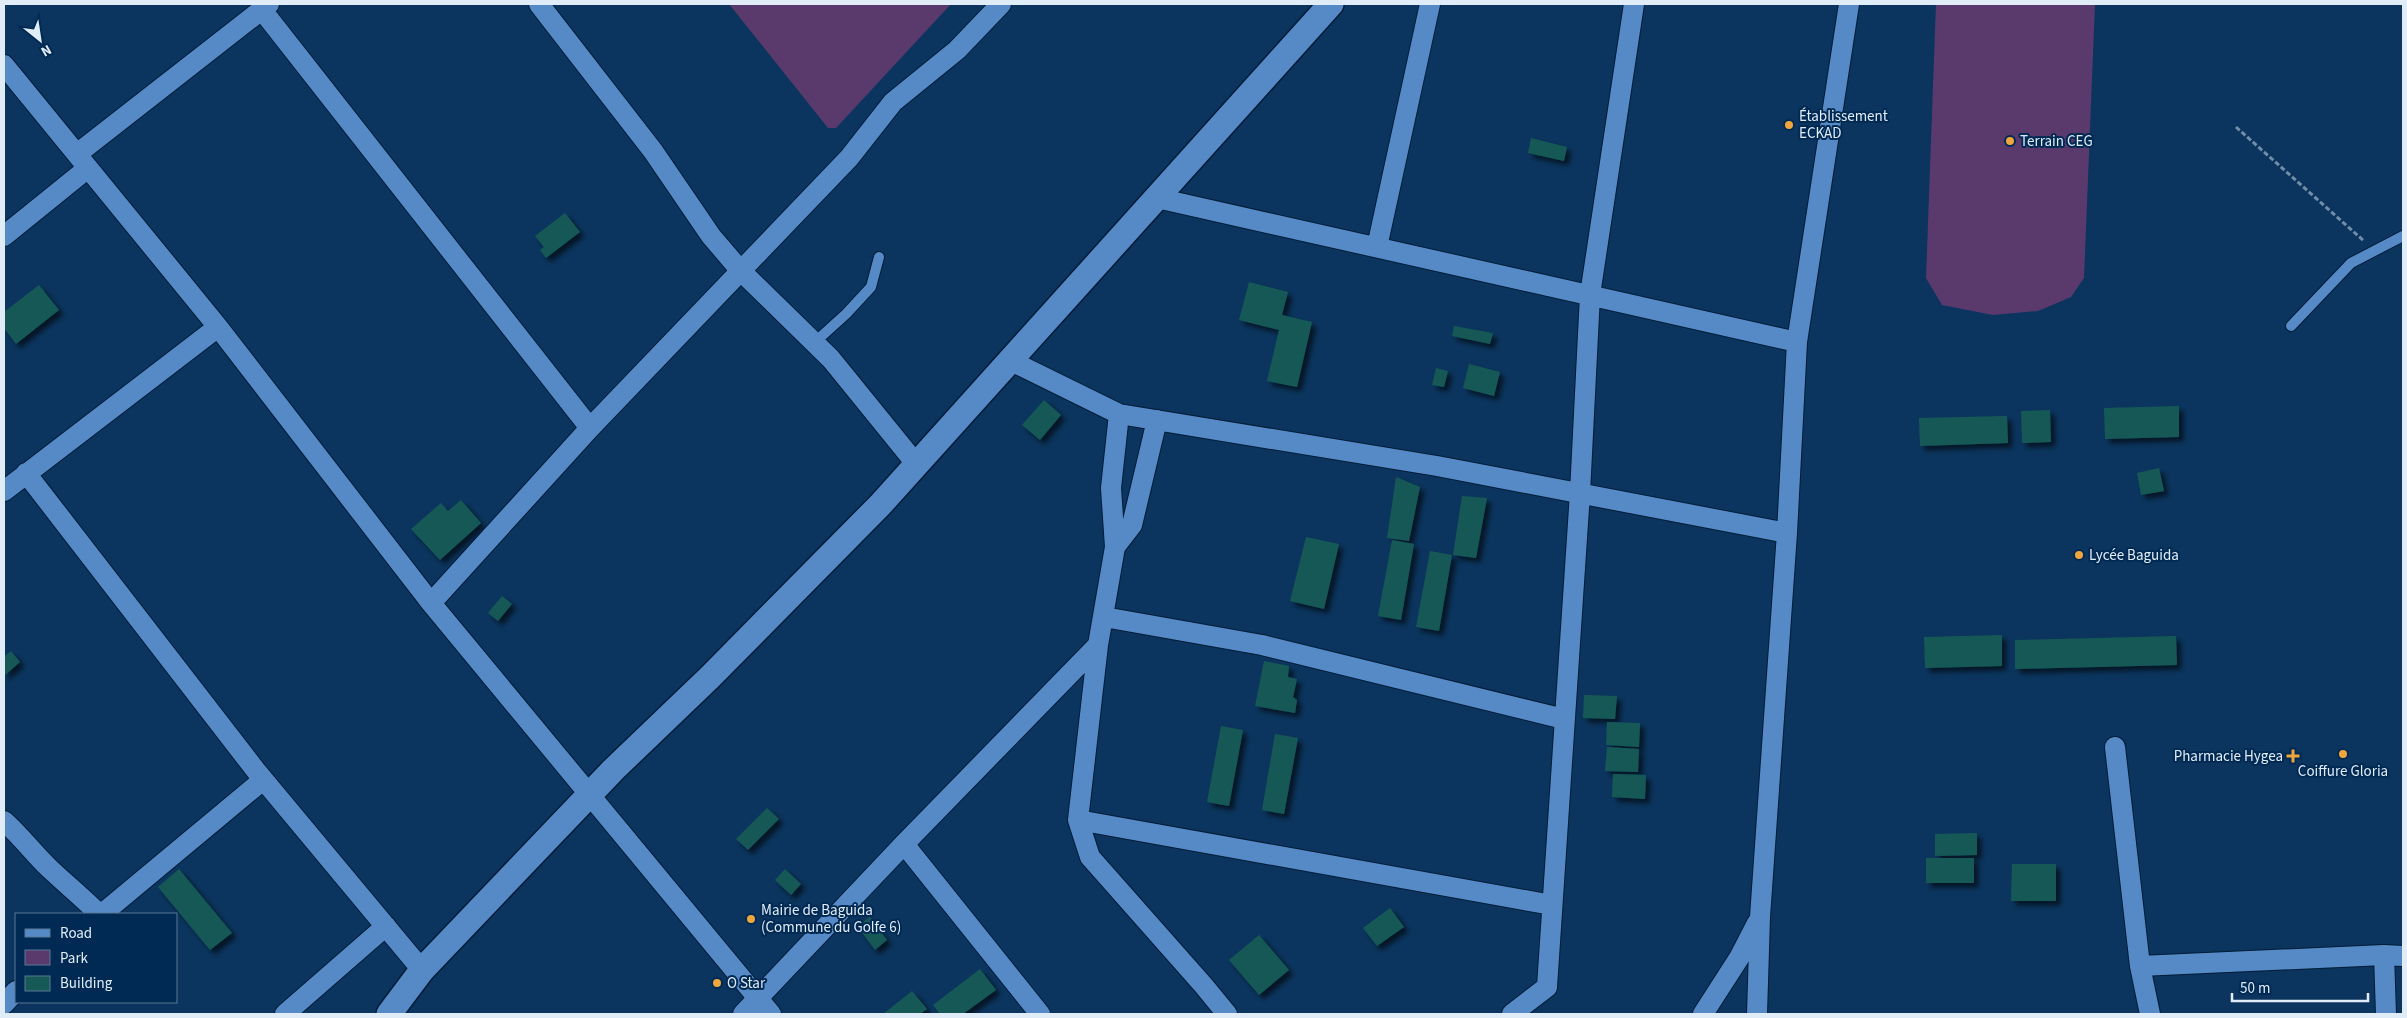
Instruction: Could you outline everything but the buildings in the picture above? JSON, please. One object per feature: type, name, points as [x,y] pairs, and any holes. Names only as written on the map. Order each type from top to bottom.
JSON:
[{"type":"street","points":[[539,4],[641,135],[711,236],[740,270],[814,342],[917,465]]},
{"type":"street","points":[[431,603],[590,428],[849,158],[894,102],[957,50],[1001,4]]},
{"type":"street","points":[[389,1014],[422,970],[589,795],[710,678],[917,465],[1331,4]]},
{"type":"street","points":[[1377,247],[1430,4]]},
{"type":"street","points":[[1512,1014],[1547,987],[1580,493],[1590,295],[1634,4]]},
{"type":"street","points":[[1757,1014],[1760,917],[1787,533],[1797,342],[1849,4]]},
{"type":"street","points":[[4,236],[82,161],[266,7],[590,428]]},
{"type":"street","points":[[4,65],[218,327],[431,603],[771,1014]]},
{"type":"street","points":[[1156,198],[1797,342]]},
{"type":"street","points":[[4,491],[218,327]]},
{"type":"street","points":[[1011,361],[1119,414],[1437,466],[1787,533]]},
{"type":"street","points":[[1119,414],[1111,488],[1115,547],[1098,645],[1078,820],[1090,857],[1227,1014]]},
{"type":"street","points":[[1115,547],[1132,525],[1158,420]]},
{"type":"street","points":[[26,473],[263,780],[422,970]]},
{"type":"street","points":[[1104,617],[1262,646],[1564,718]]},
{"type":"street","points":[[742,1014],[1098,645]]},
{"type":"street","points":[[2115,747],[2140,966],[2150,1014]]},
{"type":"street","points":[[101,913],[263,780]]},
{"type":"street","points":[[1078,820],[1552,906]]},
{"type":"street","points":[[4,821],[18,833],[50,869],[99,913]]},
{"type":"street","points":[[904,844],[1040,1014]]},
{"type":"street","points":[[1703,1014],[1739,958],[1760,917]]},
{"type":"street","points":[[285,1014],[386,926]]},
{"type":"street","points":[[2140,966],[2394,956],[2386,1014]]},
{"type":"street","points":[[4,1004],[15,992]]},
{"type":"lane","points":[[2291,326],[2351,263],[2403,236]]},
{"type":"lane","points":[[814,342],[846,314],[871,287],[879,257]]},
{"type":"path","points":[[2236,127],[2349,230],[2376,250]]},
{"type":"green space","points":[[729,4],[951,4],[836,128],[828,128]]},
{"type":"green space","name":"Terrain CEG","points":[[1936,4],[2095,4],[2084,278],[2071,297],[2038,311],[1993,315],[1942,305],[1926,278]]},
{"type":"place","name":"Établissement ECKAD","points":[[1789,125]]},
{"type":"place","name":"Terrain CEG","points":[[2010,141]]},
{"type":"place","name":"Lycée Baguida","points":[[2079,555]]},
{"type":"place","name":"Coiffure Gloria","points":[[2343,754]]},
{"type":"place","name":"Pharmacie Hygea","points":[[2293,756]]},
{"type":"place","name":"Mairie de Baguida (Commune du Golfe 6)","points":[[751,919]]},
{"type":"place","name":"O Star","points":[[717,983]]}]
